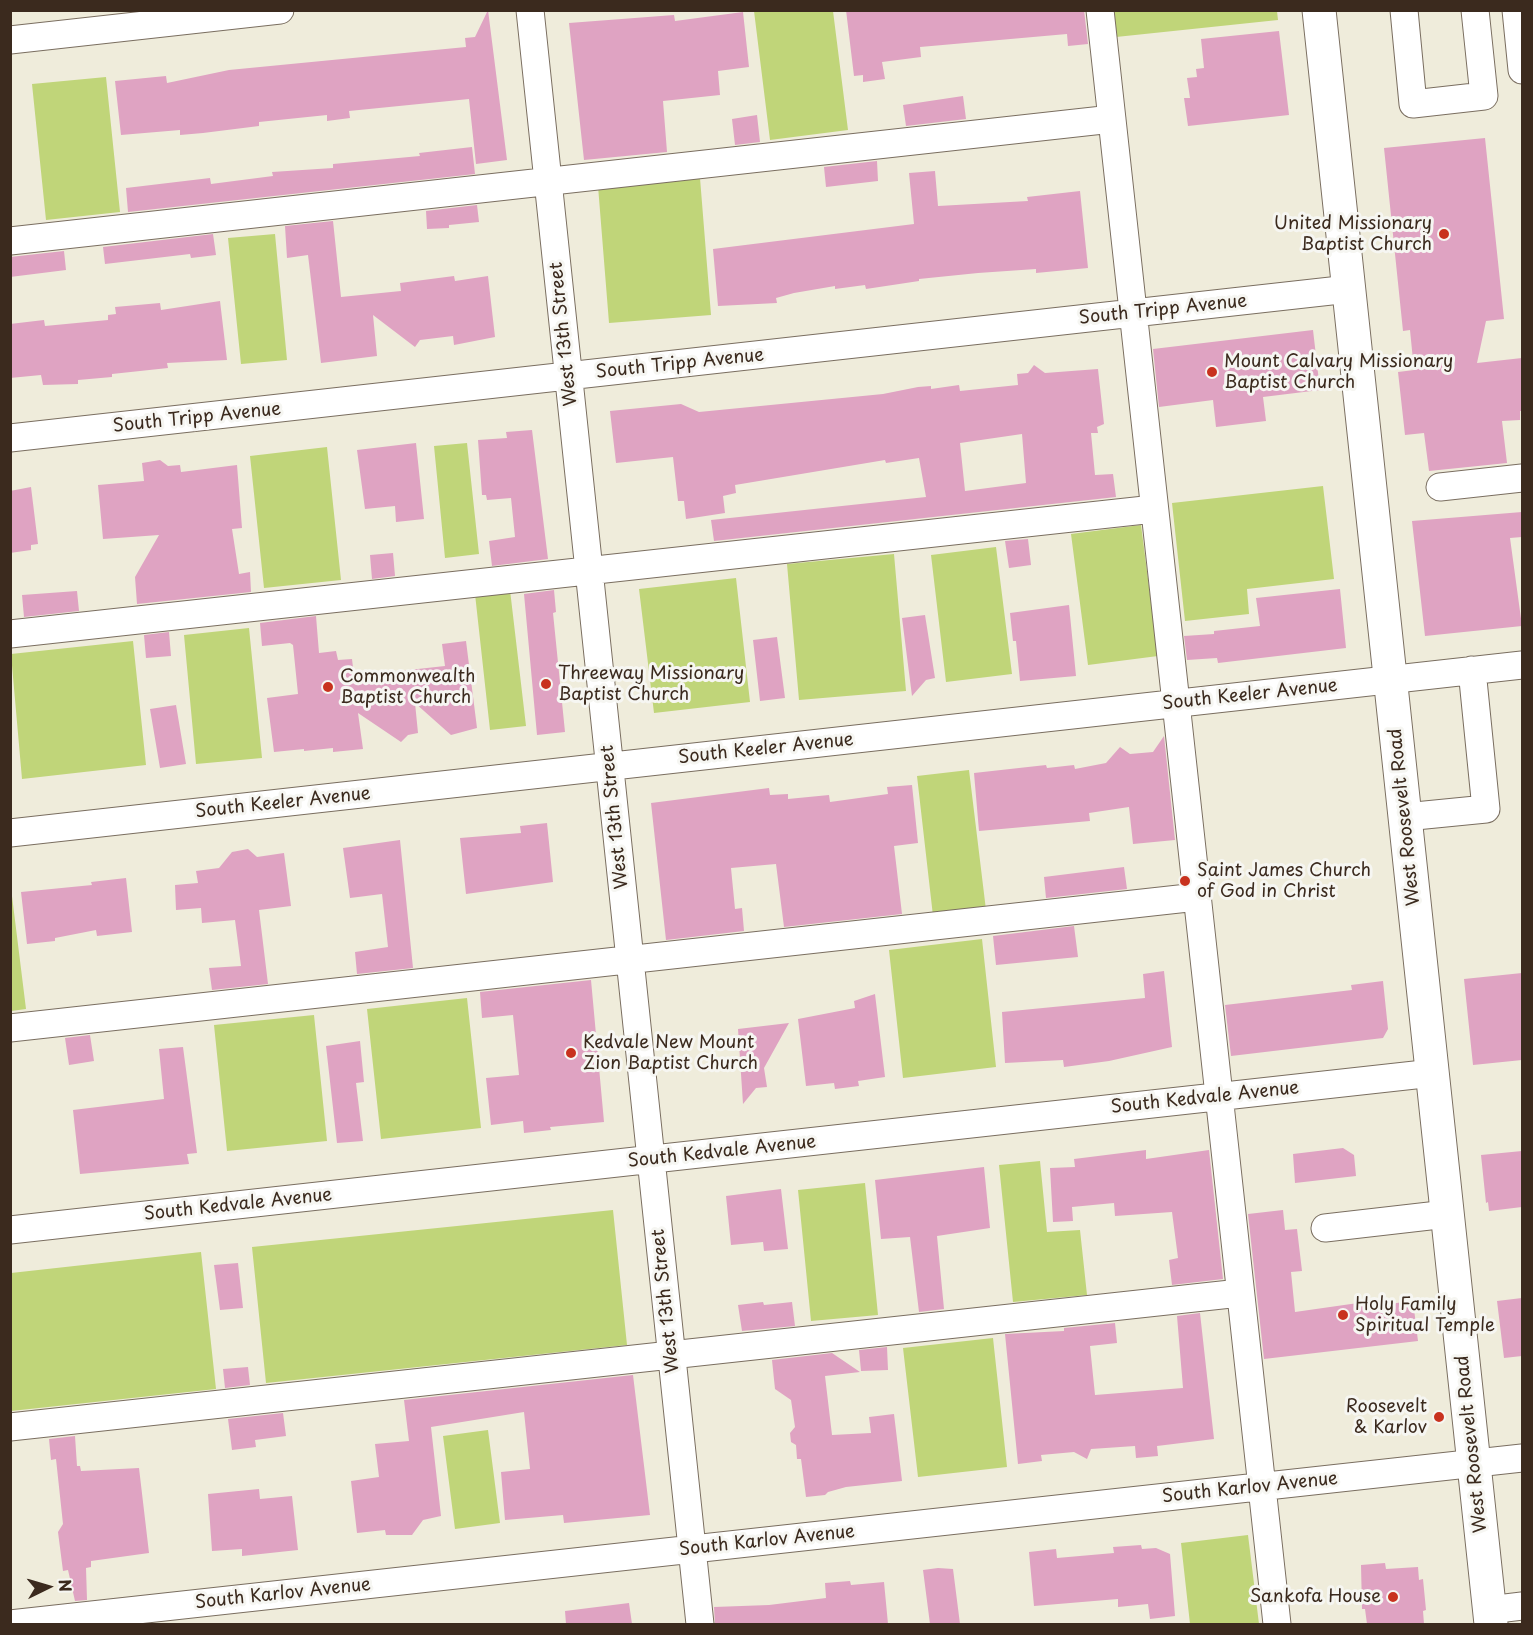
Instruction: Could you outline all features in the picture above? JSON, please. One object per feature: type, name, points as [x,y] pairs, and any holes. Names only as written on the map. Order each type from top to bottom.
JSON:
[{"type":"main road","name":"West Roosevelt Road","points":[[1319,10],[1490,1617]]},
{"type":"street","points":[[10,40],[280,10]]},
{"type":"street","name":"West 13th Street","points":[[530,10],[700,1624]]},
{"type":"street","points":[[1100,10],[1277,1624]]},
{"type":"street","points":[[1404,10],[1413,104],[1484,96],[1475,10]]},
{"type":"street","points":[[1516,10],[1522,70]]},
{"type":"street","points":[[10,241],[1112,119]]},
{"type":"street","name":"South Tripp Avenue","points":[[10,438],[1349,289]]},
{"type":"street","points":[[1440,487],[1522,478]]},
{"type":"street","points":[[10,634],[1154,509]]},
{"type":"street","name":"South Keeler Avenue","points":[[10,833],[1522,664]]},
{"type":"street","points":[[1405,817],[1486,809],[1472,670]]},
{"type":"street","points":[[10,1028],[1197,897]]},
{"type":"street","name":"South Kedvale Avenue","points":[[10,1230],[1432,1073]]},
{"type":"street","points":[[1325,1228],[1448,1214]]},
{"type":"street","points":[[10,1427],[1240,1293]]},
{"type":"street","name":"South Karlov Avenue","points":[[10,1624],[1522,1458]]},
{"type":"street","points":[[1490,1617],[1522,1606]]},
{"type":"green space","points":[[754,11],[833,11],[848,130],[770,140]]},
{"type":"green space","points":[[1113,11],[1277,11],[1278,20],[1116,37]]},
{"type":"green space","points":[[106,77],[120,212],[46,220],[32,84]]},
{"type":"green space","points":[[700,178],[711,315],[609,323],[598,186]]},
{"type":"green space","points":[[275,234],[287,360],[241,364],[228,238]]},
{"type":"green space","points":[[467,443],[479,554],[445,558],[434,446]]},
{"type":"green space","points":[[327,447],[341,580],[264,588],[250,456]]},
{"type":"green space","points":[[1323,486],[1334,579],[1247,589],[1249,614],[1185,621],[1172,503]]},
{"type":"green space","points":[[1141,525],[1158,656],[1088,665],[1071,534]]},
{"type":"green space","points":[[996,547],[1012,674],[946,682],[931,555]]},
{"type":"green space","points":[[894,554],[906,691],[799,700],[787,564]]},
{"type":"green space","points":[[736,578],[750,702],[654,713],[639,589]]},
{"type":"green space","points":[[510,590],[526,726],[490,730],[475,594]]},
{"type":"green space","points":[[249,628],[262,758],[196,764],[184,635]]},
{"type":"green space","points":[[133,641],[146,765],[22,779],[11,654]]},
{"type":"green space","points":[[969,770],[986,910],[933,916],[917,776]]},
{"type":"green space","points":[[10,880],[26,1009],[11,1011],[10,1011]]},
{"type":"green space","points":[[982,939],[996,1067],[903,1078],[889,950]]},
{"type":"green space","points":[[467,998],[481,1128],[381,1139],[367,1009]]},
{"type":"green space","points":[[314,1015],[327,1141],[227,1151],[214,1025]]},
{"type":"green space","points":[[1040,1161],[1047,1232],[1080,1230],[1087,1295],[1013,1302],[999,1165]]},
{"type":"green space","points":[[865,1183],[878,1315],[811,1321],[798,1190]]},
{"type":"green space","points":[[613,1210],[627,1345],[266,1383],[252,1247]]},
{"type":"green space","points":[[201,1252],[216,1389],[11,1411],[11,1273]]},
{"type":"green space","points":[[993,1338],[1007,1467],[918,1477],[903,1348]]},
{"type":"green space","points":[[488,1430],[500,1523],[455,1529],[443,1436]]},
{"type":"green space","points":[[1248,1535],[1259,1624],[1190,1624],[1181,1543]]},
{"type":"building","points":[[488,10],[507,160],[476,164],[469,99],[349,111],[350,118],[327,121],[327,115],[259,122],[259,126],[203,133],[180,135],[180,130],[121,135],[115,81],[166,76],[167,83],[229,70],[466,47],[465,38],[475,37]]},
{"type":"building","points":[[846,10],[1084,10],[1088,44],[1068,46],[1067,34],[920,47],[921,57],[882,62],[885,79],[863,82],[863,75],[854,76]]},
{"type":"building","points":[[743,12],[749,67],[718,71],[720,95],[663,101],[667,152],[584,160],[569,23],[674,15],[675,21]]},
{"type":"building","points":[[1279,31],[1289,115],[1188,126],[1184,98],[1190,98],[1187,78],[1197,77],[1196,69],[1204,68],[1201,39]]},
{"type":"building","points":[[963,96],[966,119],[906,126],[903,105]]},
{"type":"building","points":[[757,115],[760,142],[735,145],[732,119]]},
{"type":"building","name":"United Missionary Baptist Church","points":[[1485,138],[1504,319],[1486,321],[1477,363],[1522,358],[1522,411],[1520,411],[1520,420],[1502,421],[1507,463],[1429,471],[1424,433],[1405,435],[1398,372],[1414,370],[1410,330],[1403,331],[1384,148]]},
{"type":"building","points":[[472,147],[475,174],[128,212],[126,188],[210,178],[211,184],[273,176],[272,172],[333,168],[333,164],[420,156],[419,153]]},
{"type":"building","points":[[877,161],[878,181],[826,187],[824,167]]},
{"type":"building","points":[[935,171],[938,206],[1028,201],[1027,197],[1080,191],[1088,268],[1036,273],[1036,269],[978,273],[919,279],[919,281],[866,289],[865,285],[835,289],[835,286],[776,298],[777,303],[718,306],[713,249],[914,224],[909,173]]},
{"type":"building","points":[[477,205],[479,222],[449,225],[449,228],[427,229],[426,211]]},
{"type":"building","points":[[333,221],[341,297],[401,291],[400,283],[454,276],[455,281],[488,276],[495,337],[454,345],[453,336],[420,340],[415,347],[373,315],[377,356],[321,363],[308,255],[287,258],[285,226]]},
{"type":"building","points":[[213,234],[216,255],[191,258],[190,254],[105,264],[103,247]]},
{"type":"building","points":[[64,251],[66,270],[10,277],[10,257]]},
{"type":"building","points":[[220,301],[227,360],[167,363],[168,368],[78,380],[78,384],[43,385],[41,375],[10,378],[10,324],[44,320],[45,326],[108,320],[108,315],[116,314],[115,307],[160,303],[161,310]]},
{"type":"building","points":[[1313,330],[1320,390],[1263,397],[1266,421],[1216,427],[1213,400],[1159,407],[1153,349]]},
{"type":"building","points":[[1034,365],[1045,373],[1098,369],[1104,424],[1097,427],[1098,433],[1091,433],[1095,475],[1113,474],[1116,497],[714,541],[711,520],[926,497],[919,458],[886,463],[885,460],[735,485],[736,493],[723,496],[725,513],[686,519],[684,501],[678,501],[673,457],[616,463],[610,411],[681,404],[699,412],[883,394],[931,386],[931,389],[959,385],[960,391],[1018,385],[1017,374],[1028,373]],"holes":[[[1022,434],[1026,483],[965,491],[960,443]]]},
{"type":"building","points":[[532,430],[548,559],[492,566],[489,541],[515,537],[511,498],[487,500],[486,495],[482,495],[478,440],[507,438],[506,432]]},
{"type":"building","points":[[416,443],[424,519],[396,522],[395,506],[365,509],[357,450]]},
{"type":"building","points":[[160,460],[168,466],[180,465],[181,472],[237,465],[242,528],[232,529],[239,574],[250,572],[251,592],[137,604],[135,577],[159,535],[103,539],[98,485],[144,481],[142,463]]},
{"type":"building","points":[[31,487],[38,544],[31,545],[31,550],[10,553],[10,491]]},
{"type":"building","points":[[1522,512],[1522,537],[1510,538],[1522,626],[1425,636],[1412,521]]},
{"type":"building","points":[[1028,539],[1031,565],[1009,568],[1005,541]]},
{"type":"building","points":[[393,553],[395,576],[372,579],[370,555]]},
{"type":"building","points":[[1340,589],[1346,648],[1218,663],[1217,658],[1187,660],[1184,636],[1214,634],[1214,631],[1260,626],[1256,598]]},
{"type":"building","points":[[554,590],[556,612],[553,613],[565,732],[537,735],[524,594]]},
{"type":"building","points":[[77,591],[79,611],[24,617],[22,595]]},
{"type":"building","points":[[1069,605],[1076,676],[1020,681],[1016,641],[1013,641],[1010,613]]},
{"type":"building","points":[[925,615],[935,678],[926,680],[912,696],[902,618]]},
{"type":"building","points":[[316,616],[319,653],[336,651],[338,660],[352,659],[354,676],[445,666],[442,644],[466,641],[477,728],[451,735],[415,703],[418,733],[408,735],[401,742],[358,713],[363,749],[333,752],[333,748],[274,752],[267,698],[298,694],[293,645],[290,643],[262,646],[260,623]]},
{"type":"building","points":[[169,632],[171,656],[146,658],[144,635]]},
{"type":"building","points":[[777,637],[785,698],[760,701],[753,640]]},
{"type":"building","points":[[176,705],[186,764],[160,768],[150,709]]},
{"type":"building","points":[[1164,736],[1175,840],[1133,844],[1129,807],[1089,813],[1090,821],[979,831],[974,773],[1046,765],[1047,768],[1074,765],[1075,769],[1106,763],[1120,747],[1130,754],[1153,752]]},
{"type":"building","points":[[912,785],[918,843],[894,846],[902,914],[784,927],[776,864],[731,868],[735,909],[742,908],[744,931],[666,940],[651,803],[769,788],[770,795],[788,794],[788,799],[829,795],[830,802],[888,794],[887,787]]},
{"type":"building","points":[[547,823],[553,882],[466,894],[460,838],[521,833],[520,826]]},
{"type":"building","points":[[400,840],[413,968],[357,974],[355,952],[388,947],[382,894],[350,898],[343,848]]},
{"type":"building","points":[[248,849],[257,857],[284,853],[291,906],[259,910],[268,984],[212,990],[209,968],[241,966],[235,920],[202,923],[201,908],[176,910],[175,885],[198,883],[196,871],[219,868],[232,852]]},
{"type":"building","points":[[1124,867],[1127,889],[1046,898],[1044,877]]},
{"type":"building","points":[[126,878],[132,932],[97,936],[96,930],[55,938],[55,941],[27,944],[21,892],[92,885],[91,882]]},
{"type":"building","points":[[1074,926],[1078,957],[996,965],[993,936]]},
{"type":"building","points":[[1164,971],[1172,1047],[1109,1061],[1064,1067],[1063,1060],[1005,1063],[1002,1012],[1145,998],[1143,974]]},
{"type":"building","points":[[1522,973],[1522,1060],[1473,1065],[1464,979]]},
{"type":"building","points":[[591,980],[604,1122],[550,1127],[551,1130],[524,1133],[523,1121],[491,1125],[486,1078],[519,1075],[513,1015],[482,1018],[480,992]]},
{"type":"building","points":[[1383,981],[1388,1029],[1383,1038],[1231,1056],[1225,1005],[1352,990],[1351,985]]},
{"type":"building","points":[[875,994],[885,1077],[858,1081],[859,1086],[835,1089],[834,1083],[806,1086],[798,1019],[855,1008],[854,1001]]},
{"type":"building","points":[[789,1023],[764,1068],[767,1087],[756,1088],[743,1104],[738,1029]]},
{"type":"building","points":[[90,1035],[94,1061],[69,1065],[65,1038]]},
{"type":"building","points":[[360,1041],[364,1082],[356,1083],[363,1141],[337,1143],[326,1046]]},
{"type":"building","points":[[183,1047],[197,1153],[187,1154],[189,1164],[80,1174],[73,1110],[164,1099],[159,1049]]},
{"type":"building","points":[[1343,1148],[1354,1155],[1356,1176],[1295,1183],[1293,1154]]},
{"type":"building","points":[[1146,1150],[1146,1159],[1209,1150],[1223,1279],[1172,1285],[1169,1260],[1178,1258],[1172,1212],[1115,1216],[1114,1203],[1072,1207],[1073,1221],[1053,1222],[1050,1168],[1075,1167],[1074,1159]]},
{"type":"building","points":[[1522,1151],[1522,1207],[1489,1211],[1488,1202],[1486,1203],[1481,1155]]},
{"type":"building","points":[[984,1167],[990,1228],[937,1236],[944,1309],[919,1312],[910,1237],[881,1239],[875,1180]]},
{"type":"building","points":[[781,1189],[788,1249],[764,1251],[763,1242],[731,1245],[726,1196]]},
{"type":"building","points":[[1283,1210],[1285,1230],[1297,1229],[1302,1271],[1291,1272],[1295,1312],[1379,1300],[1380,1305],[1413,1301],[1418,1341],[1264,1359],[1248,1214]]},
{"type":"building","points":[[238,1263],[243,1308],[220,1310],[214,1265]]},
{"type":"building","points":[[1522,1298],[1522,1356],[1504,1358],[1497,1301]]},
{"type":"building","points":[[763,1302],[764,1305],[792,1302],[795,1326],[742,1331],[738,1305]]},
{"type":"building","points":[[1200,1313],[1214,1439],[1157,1446],[1158,1456],[1136,1458],[1135,1446],[1091,1449],[1087,1459],[1074,1452],[1041,1455],[1042,1461],[1018,1464],[1005,1334],[1064,1331],[1064,1328],[1115,1323],[1117,1343],[1090,1346],[1095,1395],[1183,1388],[1177,1316]]},
{"type":"building","points":[[887,1347],[888,1370],[861,1371],[859,1350]]},
{"type":"building","points":[[832,1353],[860,1372],[825,1376],[832,1435],[871,1433],[869,1417],[894,1414],[902,1481],[846,1487],[825,1495],[806,1497],[801,1459],[797,1459],[796,1445],[791,1442],[790,1433],[795,1427],[791,1400],[775,1389],[772,1360]]},
{"type":"building","points":[[248,1367],[250,1385],[225,1388],[223,1369]]},
{"type":"building","points":[[633,1375],[650,1515],[564,1523],[563,1515],[505,1520],[501,1472],[530,1469],[524,1412],[431,1427],[441,1516],[423,1520],[412,1535],[386,1535],[385,1530],[357,1533],[351,1481],[379,1477],[375,1444],[409,1441],[404,1400]]},
{"type":"building","points":[[283,1413],[286,1436],[255,1440],[256,1447],[232,1450],[228,1419]]},
{"type":"building","points":[[75,1436],[77,1466],[80,1466],[81,1471],[139,1468],[149,1553],[91,1561],[91,1567],[86,1568],[87,1600],[75,1601],[68,1570],[63,1571],[58,1532],[63,1524],[56,1459],[51,1460],[49,1439]]},
{"type":"building","points":[[259,1489],[260,1499],[292,1496],[298,1550],[242,1556],[242,1549],[212,1551],[208,1494]]},
{"type":"building","points":[[1141,1545],[1142,1549],[1156,1548],[1170,1554],[1175,1616],[1150,1619],[1148,1604],[1118,1607],[1118,1599],[1034,1606],[1029,1552],[1056,1549],[1057,1558],[1114,1553],[1113,1547]]},
{"type":"building","name":"Sankofa House","points":[[1385,1563],[1386,1569],[1418,1567],[1419,1580],[1423,1579],[1426,1610],[1423,1611],[1424,1624],[1367,1624],[1365,1609],[1362,1609],[1361,1565]]},
{"type":"building","points":[[953,1569],[960,1624],[930,1624],[923,1570]]},
{"type":"building","points":[[850,1581],[851,1585],[884,1582],[888,1624],[715,1624],[714,1607],[769,1605],[826,1598],[825,1583]]},
{"type":"building","points":[[629,1603],[632,1624],[566,1624],[565,1611]]},
{"type":"place","name":"United Missionary Baptist Church","points":[[1444,234]]},
{"type":"place","name":"Mount Calvary Missionary Baptist Church","points":[[1212,372]]},
{"type":"place","name":"Threeway Missionary Baptist Church","points":[[546,684]]},
{"type":"place","name":"Commonwealth Baptist Church","points":[[328,687]]},
{"type":"place","name":"Saint James Church of God in Christ","points":[[1185,881]]},
{"type":"place","name":"Kedvale New Mount Zion Baptist Church","points":[[571,1053]]},
{"type":"place","name":"Holy Family Spiritual Temple","points":[[1343,1315]]},
{"type":"place","name":"Roosevelt & Karlov","points":[[1439,1417]]},
{"type":"place","name":"Sankofa House","points":[[1393,1597]]}]
